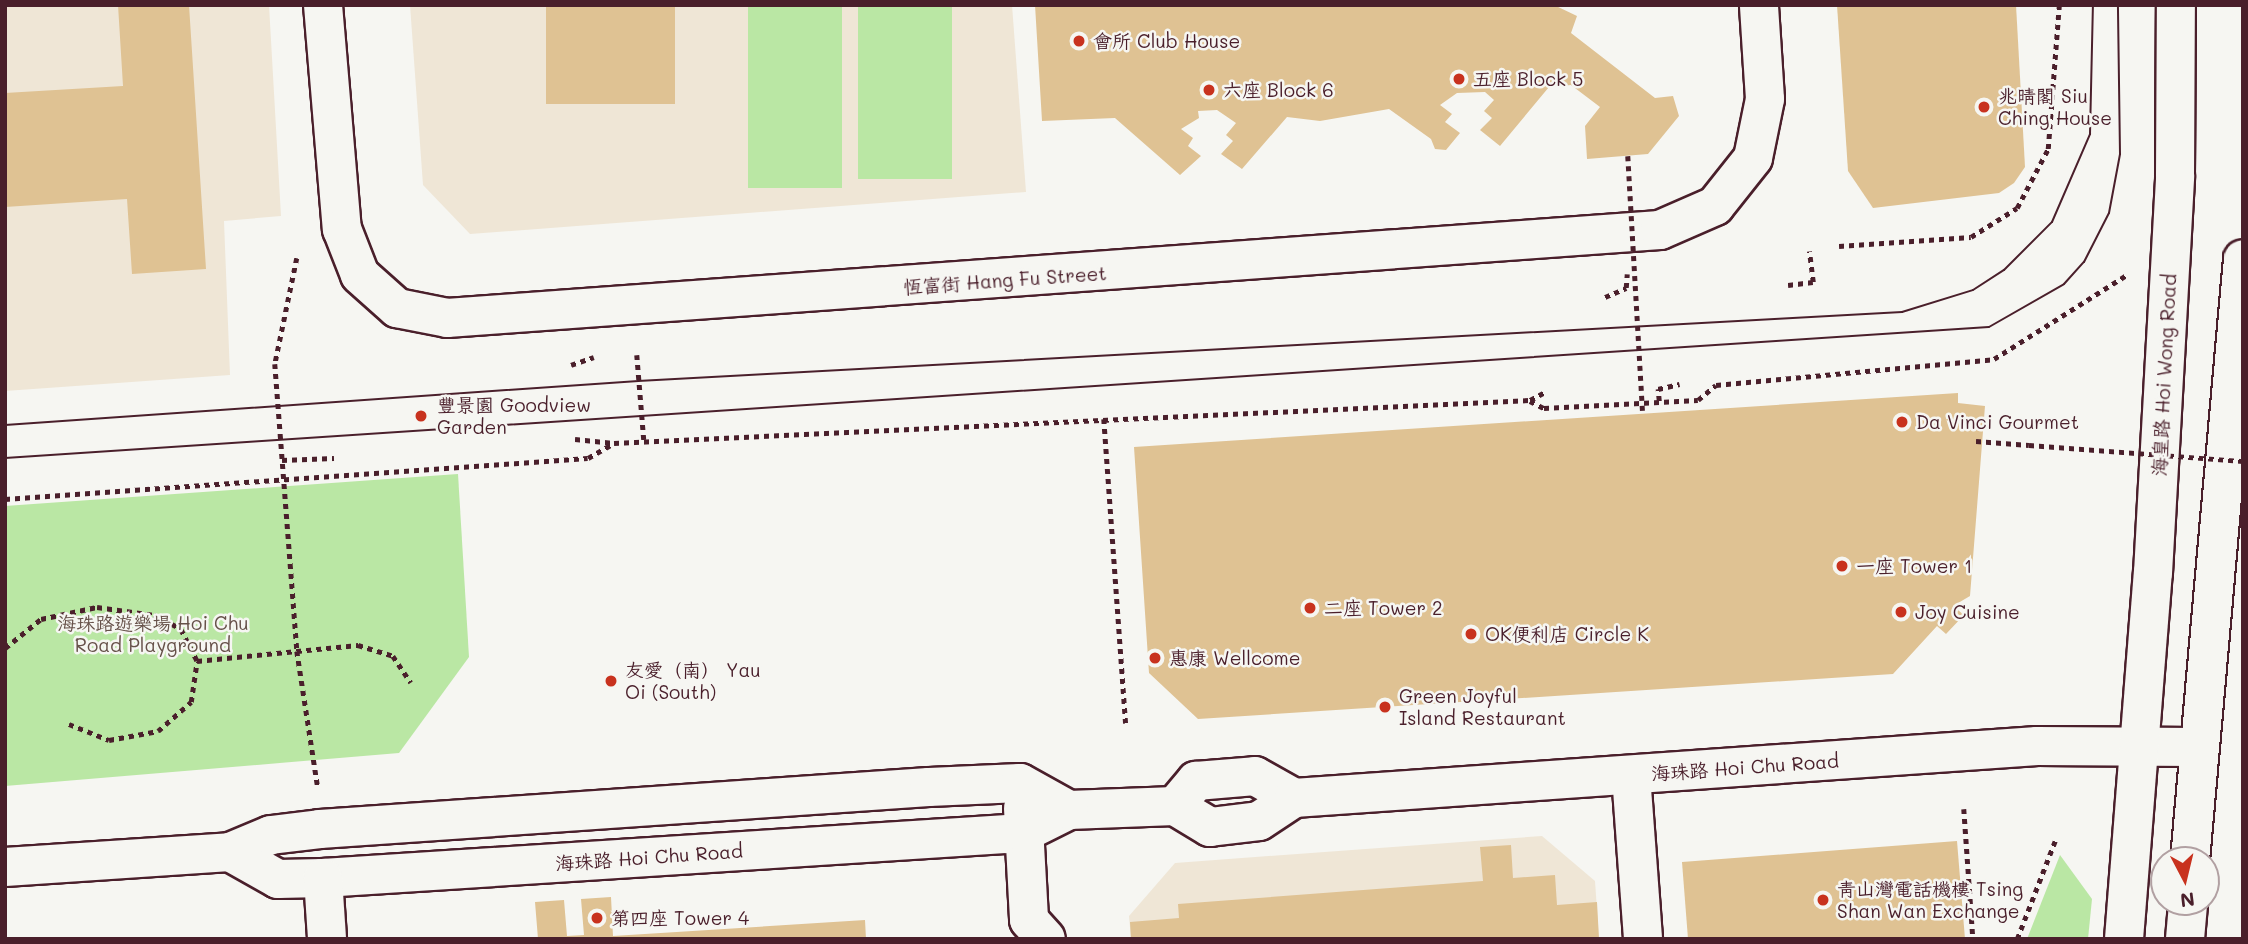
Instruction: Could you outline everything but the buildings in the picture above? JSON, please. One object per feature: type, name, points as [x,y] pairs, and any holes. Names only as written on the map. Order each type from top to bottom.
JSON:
[{"type":"street","name":"恆富街 Hang Fu Street","points":[[323,5],[342,229],[360,275],[397,308],[447,318],[1660,230],[1715,206],[1753,158],[1765,99],[1759,5]]},
{"type":"street","name":"海皇路 Hoi Wong Road","points":[[2124,939],[2140,745],[2175,176],[2176,5]]},
{"type":"street","points":[[2191,846],[2196,747],[2243,259]]},
{"type":"street","name":"海珠路 Hoi Chu Road","points":[[230,852],[278,879],[323,878],[1023,833],[1069,810],[1175,806],[1196,781],[1255,776],[1294,798],[2037,746],[2196,747]]},
{"type":"street","points":[[1631,775],[1643,939]]},
{"type":"street","points":[[1020,783],[1031,932]]},
{"type":"street","points":[[5,867],[230,852],[271,835],[320,829],[1020,783],[1069,810]]},
{"type":"street","points":[[323,878],[327,939]]},
{"type":"street","points":[[2185,939],[2187,916]]},
{"type":"path","points":[[1839,246],[1971,237],[2017,208],[2048,149],[2059,5]]},
{"type":"path","points":[[1628,156],[1643,414]]},
{"type":"path","points":[[1788,285],[1813,282],[1809,251]]},
{"type":"path","points":[[297,258],[275,364],[297,650],[318,787]]},
{"type":"path","points":[[1530,400],[1544,408],[1698,400],[1716,385],[1994,359],[2134,271]]},
{"type":"path","points":[[1605,296],[1626,288],[1627,274]]},
{"type":"path","points":[[637,355],[644,440]]},
{"type":"path","points":[[571,365],[594,357]]},
{"type":"path","points":[[1659,401],[1658,389],[1679,384]]},
{"type":"path","points":[[575,439],[614,443],[1530,400],[1545,393]]},
{"type":"path","points":[[1104,419],[1126,723]]},
{"type":"path","points":[[1976,441],[2243,461]]},
{"type":"path","points":[[5,499],[588,458],[614,443]]},
{"type":"path","points":[[282,460],[334,458]]},
{"type":"path","points":[[5,648],[41,619],[97,607],[154,615],[181,629],[197,661],[191,702],[158,731],[110,740],[69,724]]},
{"type":"path","points":[[197,661],[358,645],[393,656],[411,683]]},
{"type":"path","points":[[1964,809],[1973,939]]},
{"type":"path","points":[[2017,939],[2055,841]]},
{"type":"shaded area","points":[[5,5],[269,5],[281,216],[224,221],[230,375],[5,391]]},
{"type":"shaded area","points":[[410,5],[1012,5],[1026,192],[470,234],[423,185]]},
{"type":"shaded area","points":[[1542,836],[1595,881],[1599,939],[1131,939],[1129,916],[1175,863]]},
{"type":"green space","points":[[748,5],[842,5],[842,188],[748,188]]},
{"type":"green space","points":[[858,5],[952,5],[952,179],[858,179]]},
{"type":"green space","name":"海珠路遊樂場 Hoi Chu Road Playground","points":[[458,474],[469,657],[399,753],[5,786],[5,506]]},
{"type":"green space","points":[[2060,855],[2092,899],[2088,939],[2027,939]]},
{"type":"tram line","points":[[5,425],[638,381],[1902,312],[1973,290],[2004,270],[2052,222],[2090,134],[2093,5]]},
{"type":"tram line","points":[[5,458],[1989,327],[2064,284],[2084,262],[2109,213],[2120,154],[2118,5]]},
{"type":"place","name":"會所 Club House","points":[[1079,41]]},
{"type":"place","name":"五座 Block 5","points":[[1459,79]]},
{"type":"place","name":"六座 Block 6","points":[[1209,90]]},
{"type":"place","name":"兆晴閣 Siu Ching House","points":[[1984,107]]},
{"type":"place","name":"豐景園 Goodview Garden","points":[[421,416]]},
{"type":"place","name":"Da Vinci Gourmet","points":[[1902,422]]},
{"type":"place","name":"一座 Tower 1","points":[[1842,566]]},
{"type":"place","name":"二座 Tower 2","points":[[1310,608]]},
{"type":"place","name":"Joy Cuisine","points":[[1901,612]]},
{"type":"place","name":"OK便利店 Circle K","points":[[1471,634]]},
{"type":"place","name":"惠康 Wellcome","points":[[1155,658]]},
{"type":"place","name":"友愛（南） Yau Oi (South)","points":[[611,681]]},
{"type":"place","name":"Green Joyful Island Restaurant","points":[[1385,707]]},
{"type":"place","name":"青山灣電話機樓 Tsing Shan Wan Exchange","points":[[1823,900]]},
{"type":"place","name":"第四座 Tower 4","points":[[597,918]]}]
